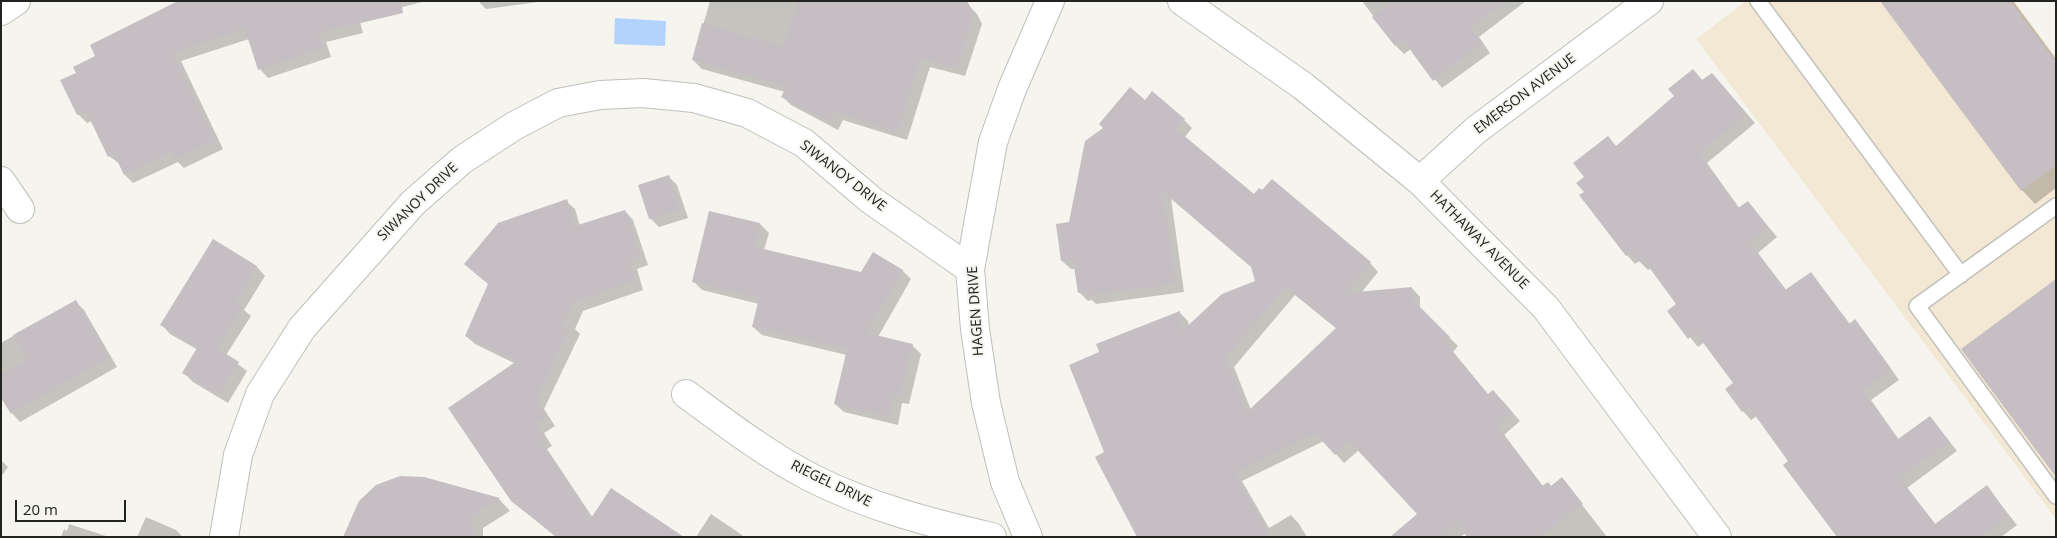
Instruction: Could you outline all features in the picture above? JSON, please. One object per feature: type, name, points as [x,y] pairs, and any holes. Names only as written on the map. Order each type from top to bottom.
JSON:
[{"type":"street","points":[[1,11],[16,1]]},
{"type":"street","name":"HAGEN DRIVE","points":[[1028,537],[1006,482],[986,403],[975,329],[970,269],[993,142],[1012,89],[1050,1]]},
{"type":"street","name":"HATHAWAY AVENUE","points":[[1182,1],[1303,86],[1420,182],[1546,308],[1717,537]]},
{"type":"street","name":"EMERSON AVENUE","points":[[1420,182],[1476,130],[1641,7]]},
{"type":"street","name":"SIWANOY DRIVE","points":[[224,537],[238,455],[257,403],[302,328],[413,203],[462,160],[514,126],[558,103],[600,95],[643,93],[694,98],[747,113],[804,144],[871,200],[970,269]]},
{"type":"street","points":[[1,181],[20,209]]},
{"type":"street","name":"RIEGEL DRIVE","points":[[686,394],[745,437],[812,478],[876,506],[992,537]]},
{"type":"lane","points":[[1758,1],[1961,275]]},
{"type":"lane","points":[[2056,206],[1917,306],[2056,496]]},
{"type":"shaded area","points":[[1746,1],[2014,1],[2056,57],[2056,519],[1696,39]]},
{"type":"water","points":[[615,18],[666,21],[665,46],[614,44]]},
{"type":"building","points":[[178,1],[401,1],[403,13],[318,33],[323,48],[258,70],[245,29],[173,53],[215,140],[174,160],[171,153],[124,175],[114,154],[108,157],[86,111],[77,115],[60,80],[76,73],[73,67],[95,56],[90,45]]},
{"type":"building","points":[[797,1],[967,1],[974,14],[957,68],[921,59],[898,132],[835,112],[829,122],[781,97],[786,87],[692,60],[702,23],[783,46]]},
{"type":"building","points":[[1393,1],[1506,1],[1471,28],[1483,43],[1433,81],[1403,40],[1395,46],[1372,17]]},
{"type":"building","points":[[1880,1],[2010,1],[2056,62],[2056,165],[2021,191]]},
{"type":"building","points":[[1693,69],[1702,80],[1712,73],[1747,114],[1699,154],[1738,208],[1748,201],[1769,228],[1750,243],[1785,290],[1811,272],[1849,324],[1855,319],[1892,370],[1863,391],[1898,439],[1930,416],[1950,442],[1900,478],[1935,524],[1987,485],[2009,516],[1981,537],[1837,537],[1783,465],[1788,461],[1749,407],[1742,412],[1725,389],[1733,383],[1696,333],[1688,339],[1667,311],[1676,304],[1643,259],[1638,262],[1631,252],[1626,256],[1579,195],[1584,192],[1576,183],[1584,177],[1573,163],[1608,136],[1616,146],[1674,96],[1668,89]]},
{"type":"building","points":[[1130,87],[1145,100],[1152,91],[1185,119],[1176,129],[1254,194],[1259,188],[1262,190],[1272,179],[1371,262],[1345,293],[1412,287],[1412,299],[1450,337],[1445,342],[1488,394],[1493,390],[1512,412],[1497,425],[1542,486],[1548,482],[1551,486],[1562,477],[1583,504],[1540,537],[1467,537],[1458,524],[1441,537],[1390,537],[1417,514],[1350,442],[1335,455],[1315,433],[1235,473],[1271,537],[1137,537],[1095,457],[1104,452],[1069,365],[1099,352],[1096,344],[1180,311],[1182,331],[1222,294],[1255,281],[1251,267],[1163,192],[1176,284],[1086,296],[1086,291],[1078,293],[1073,260],[1061,261],[1056,224],[1069,222],[1085,141],[1103,128],[1099,124]],"holes":[[[1286,287],[1336,328],[1247,412],[1226,358]]]},
{"type":"building","points":[[669,175],[680,209],[649,219],[638,185]]},
{"type":"building","points":[[567,199],[575,226],[625,210],[640,256],[629,260],[636,281],[575,302],[561,331],[572,324],[536,400],[547,417],[536,424],[545,437],[540,440],[591,518],[611,488],[684,537],[557,537],[511,501],[448,408],[517,361],[465,336],[488,284],[464,264],[498,223]]},
{"type":"building","points":[[709,211],[760,223],[755,247],[861,272],[873,252],[903,270],[867,333],[913,344],[900,396],[894,395],[889,417],[834,404],[847,349],[752,327],[759,298],[692,282]]},
{"type":"building","points":[[213,239],[257,266],[236,302],[243,307],[217,348],[239,362],[219,395],[182,373],[197,348],[160,325]]},
{"type":"building","points":[[2056,279],[2056,477],[1961,349]]},
{"type":"building","points":[[76,300],[109,358],[11,414],[1,398],[1,374],[26,360],[13,335]]},
{"type":"building","points":[[400,476],[424,477],[500,498],[472,517],[474,537],[343,537],[359,501],[376,485]]}]
